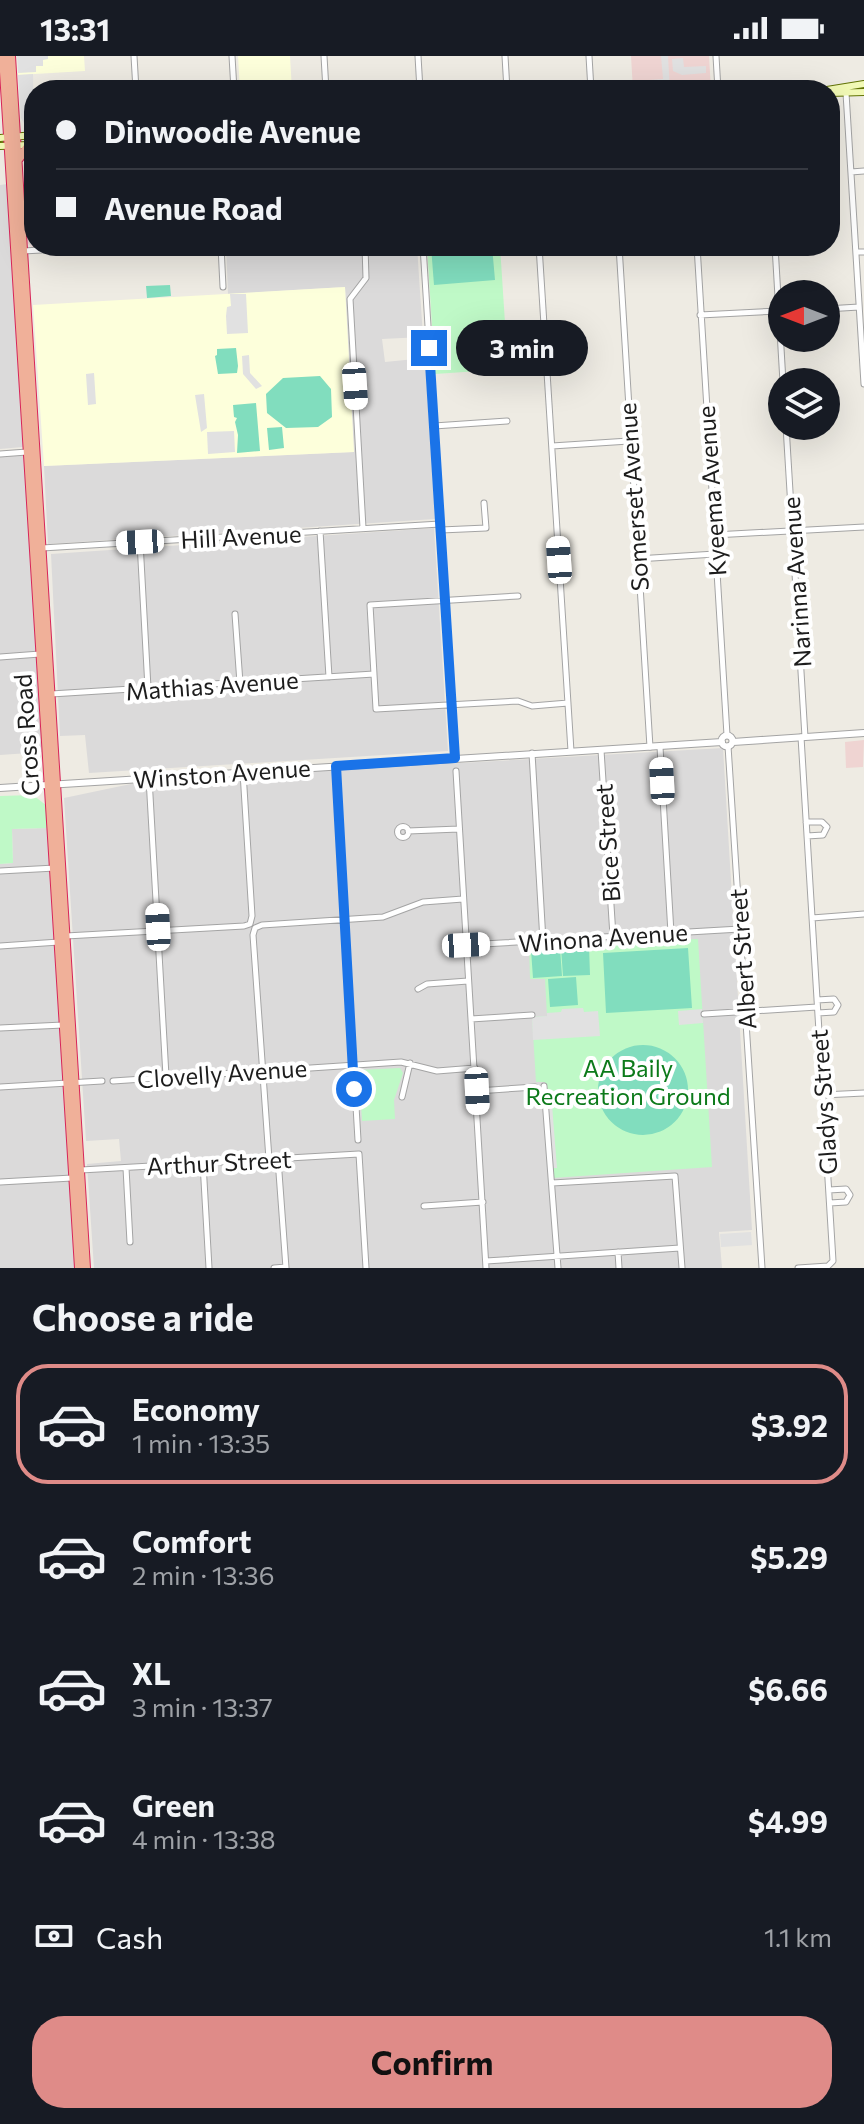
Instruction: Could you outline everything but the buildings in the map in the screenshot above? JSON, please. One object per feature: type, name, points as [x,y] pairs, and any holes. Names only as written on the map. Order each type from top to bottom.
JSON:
[{"type":"highway","name":"Cross Road","points":[[3,56],[11,119]]},
{"type":"highway","name":"Cross Road","points":[[11,56],[11,119],[7,142],[19,251],[71,1083],[86,1268]]},
{"type":"highway","points":[[0,130],[11,119]]},
{"type":"highway","name":"Cross Road","points":[[7,142],[18,161],[19,251]]},
{"type":"highway","points":[[18,161],[24,152]]},
{"type":"highway","name":"Cross Road","points":[[77,1174],[79,1268]]},
{"type":"main road","points":[[840,89],[864,84]]},
{"type":"main road","points":[[840,92],[864,92]]},
{"type":"main road","points":[[11,119],[24,129]]},
{"type":"street","points":[[134,56],[135,80]]},
{"type":"street","points":[[232,56],[233,80]]},
{"type":"street","points":[[324,56],[325,80]]},
{"type":"street","points":[[418,56],[419,80]]},
{"type":"street","points":[[505,56],[506,80]]},
{"type":"street","points":[[589,56],[590,80]]},
{"type":"street","points":[[716,56],[717,80]]},
{"type":"street","points":[[846,93],[864,384]]},
{"type":"street","points":[[851,172],[864,171]]},
{"type":"street","points":[[19,251],[24,251]]},
{"type":"street","points":[[856,252],[864,252]]},
{"type":"street","points":[[221,256],[223,287]]},
{"type":"street","points":[[363,528],[350,299],[366,278],[365,256]]},
{"type":"street","points":[[424,256],[455,758]]},
{"type":"street","points":[[540,256],[571,751]]},
{"type":"street","name":"Somerset Avenue","points":[[620,256],[650,747]]},
{"type":"street","name":"Kyeema Avenue","points":[[697,256],[727,735]]},
{"type":"street","points":[[776,256],[778,280]]},
{"type":"street","points":[[840,308],[859,307]]},
{"type":"street","points":[[700,315],[768,312]]},
{"type":"street","points":[[434,426],[507,421]]},
{"type":"street","name":"Narinna Avenue","points":[[787,440],[803,737]]},
{"type":"street","points":[[552,446],[629,441]]},
{"type":"street","points":[[0,454],[32,452]]},
{"type":"street","name":"Hill Avenue","points":[[38,548],[363,528],[486,528],[484,503]]},
{"type":"street","points":[[714,535],[864,527]]},
{"type":"street","points":[[320,531],[329,677]]},
{"type":"street","points":[[140,542],[148,688]]},
{"type":"street","points":[[637,559],[715,554]]},
{"type":"street","points":[[518,596],[370,605],[376,709],[518,701],[532,706],[568,703]]},
{"type":"street","points":[[235,614],[240,683]]},
{"type":"street","points":[[0,657],[44,654]]},
{"type":"street","name":"Mathias Avenue","points":[[47,695],[374,674]]},
{"type":"street","name":"Winston Avenue","points":[[0,788],[864,733]]},
{"type":"street","points":[[727,735],[727,743]]},
{"type":"street","name":"Gladys Street","points":[[803,737],[833,1261],[823,1267]]},
{"type":"street","name":"Albert Street","points":[[727,743],[762,1268]]},
{"type":"street","points":[[660,747],[671,933]]},
{"type":"street","name":"Bice Street","points":[[601,750],[613,937]]},
{"type":"street","points":[[532,753],[543,941]]},
{"type":"street","points":[[336,766],[358,1140]]},
{"type":"street","points":[[456,771],[486,1265],[557,1256],[680,1248]]},
{"type":"street","points":[[243,772],[269,1159]]},
{"type":"street","points":[[149,778],[166,1076]]},
{"type":"street","points":[[806,822],[822,822],[827,827],[823,835],[807,836]]},
{"type":"street","points":[[408,831],[459,829]]},
{"type":"street","points":[[0,871],[59,868]]},
{"type":"street","points":[[0,946],[158,930],[383,917],[423,902],[463,899]]},
{"type":"street","points":[[812,918],[864,914]]},
{"type":"street","name":"Winona Avenue","points":[[466,945],[740,929]]},
{"type":"street","points":[[418,989],[427,984],[468,981]]},
{"type":"street","points":[[704,1014],[818,1007]]},
{"type":"street","points":[[471,1019],[532,1015]]},
{"type":"street","points":[[0,1028],[68,1024]]},
{"type":"street","points":[[402,1097],[410,1063]]},
{"type":"street","name":"Clovelly Avenue","points":[[113,1081],[353,1065],[410,1063],[437,1071],[475,1068]]},
{"type":"street","name":"Clovelly Avenue","points":[[0,1087],[102,1081]]},
{"type":"street","points":[[544,1086],[558,1268]]},
{"type":"street","points":[[477,1091],[535,1087]]},
{"type":"street","points":[[823,1095],[864,1093]]},
{"type":"street","name":"Arthur Street","points":[[0,1182],[126,1168],[359,1154],[366,1268]]},
{"type":"street","points":[[274,1268],[286,1267],[278,1159]]},
{"type":"street","points":[[203,1163],[209,1268]]},
{"type":"street","points":[[126,1168],[130,1242]]},
{"type":"street","points":[[552,1183],[675,1176],[682,1268]]},
{"type":"street","name":"Gladys Street","points":[[829,1190],[846,1189],[850,1195],[846,1202],[830,1203]]},
{"type":"street","points":[[424,1206],[483,1202]]},
{"type":"street","points":[[618,1252],[619,1268]]},
{"type":"street","points":[[798,1268],[823,1267]]},
{"type":"shaded area","points":[[17,56],[84,56],[85,71],[18,75]]},
{"type":"shaded area","points":[[17,56],[48,56],[48,59],[43,60],[43,66],[36,66],[36,72],[18,73]]},
{"type":"shaded area","points":[[238,56],[290,56],[291,80],[239,80]]},
{"type":"shaded area","points":[[631,56],[709,56],[710,80],[632,80]]},
{"type":"shaded area","points":[[661,56],[668,56],[669,80],[650,80],[663,79]]},
{"type":"shaded area","points":[[683,58],[684,67],[706,66],[706,73],[682,75],[673,71],[672,59]]},
{"type":"shaded area","points":[[33,74],[33,80],[24,80],[24,123],[21,118],[18,75]]},
{"type":"shaded area","points":[[7,184],[23,447],[0,449],[0,185]]},
{"type":"shaded area","points":[[226,256],[418,256],[423,337],[382,339],[385,362],[425,358],[435,519],[48,544],[44,466],[354,452],[345,287],[228,294]]},
{"type":"shaded area","points":[[345,287],[354,452],[44,466],[33,305]]},
{"type":"shaded area","points":[[230,294],[246,294],[248,333],[227,334]]},
{"type":"shaded area","points":[[249,355],[250,373],[262,386],[256,389],[243,374],[242,356]]},
{"type":"shaded area","points":[[94,373],[96,404],[88,405],[86,374]]},
{"type":"shaded area","points":[[204,394],[207,428],[201,432],[195,395]]},
{"type":"shaded area","points":[[234,431],[235,452],[208,454],[207,432]]},
{"type":"shaded area","points":[[24,455],[43,752],[0,755],[0,456]]},
{"type":"shaded area","points":[[434,528],[448,751],[89,773],[85,735],[60,736],[51,554]]},
{"type":"shaded area","points":[[864,740],[863,767],[846,768],[845,742]]},
{"type":"shaded area","points":[[723,748],[752,1230],[719,1232],[722,1268],[94,1268],[87,1164],[121,1161],[119,1139],[86,1141],[64,798],[145,781]]},
{"type":"shaded area","points":[[48,828],[75,1268],[0,1268],[0,864],[13,863],[12,829]]},
{"type":"shaded area","points":[[583,1008],[584,1012],[598,1011],[600,1036],[533,1040],[532,1017],[547,1016],[547,1013],[561,1012],[562,1009]]},
{"type":"shaded area","points":[[702,1009],[703,1023],[679,1025],[678,1011]]},
{"type":"shaded area","points":[[546,1092],[551,1092],[557,1168],[551,1168]]},
{"type":"shaded area","points":[[751,1232],[752,1245],[721,1247],[720,1234]]},
{"type":"green space","points":[[428,256],[501,256],[508,369],[435,374]]},
{"type":"green space","points":[[432,256],[493,256],[495,280],[434,285]]},
{"type":"green space","points":[[170,285],[171,296],[147,298],[146,286]]},
{"type":"green space","points":[[236,348],[237,373],[218,374],[217,349]]},
{"type":"green space","points":[[320,376],[331,389],[332,417],[318,427],[286,428],[267,413],[266,394],[283,378]]},
{"type":"green space","points":[[256,403],[260,451],[237,453],[237,418],[234,417],[233,405]]},
{"type":"green space","points":[[282,427],[284,448],[269,450],[267,428]]},
{"type":"green space","points":[[33,795],[47,806],[48,828],[12,829],[13,863],[0,864],[0,796]]},
{"type":"green space","name":"AA Baily Recreation Ground","points":[[698,939],[712,1167],[552,1178],[545,1082],[536,1082],[532,1017],[547,1016],[545,979],[530,979],[529,945]]},
{"type":"green space","points":[[589,946],[590,975],[563,976],[561,948]]},
{"type":"green space","points":[[560,948],[562,976],[533,978],[531,950]]},
{"type":"green space","points":[[688,948],[692,1008],[606,1013],[603,953]]},
{"type":"green space","points":[[576,977],[578,1005],[550,1007],[548,979]]},
{"type":"green space","points":[[643,1045],[660,1049],[675,1058],[684,1073],[688,1090],[684,1107],[675,1122],[660,1131],[643,1135],[626,1131],[611,1122],[602,1107],[598,1090],[602,1073],[611,1058],[626,1049]]},
{"type":"green space","points":[[400,1068],[403,1073],[394,1100],[395,1119],[362,1121],[359,1070]]},
{"type":"route","points":[[354,1089],[336,766],[455,758],[429,348]]}]
